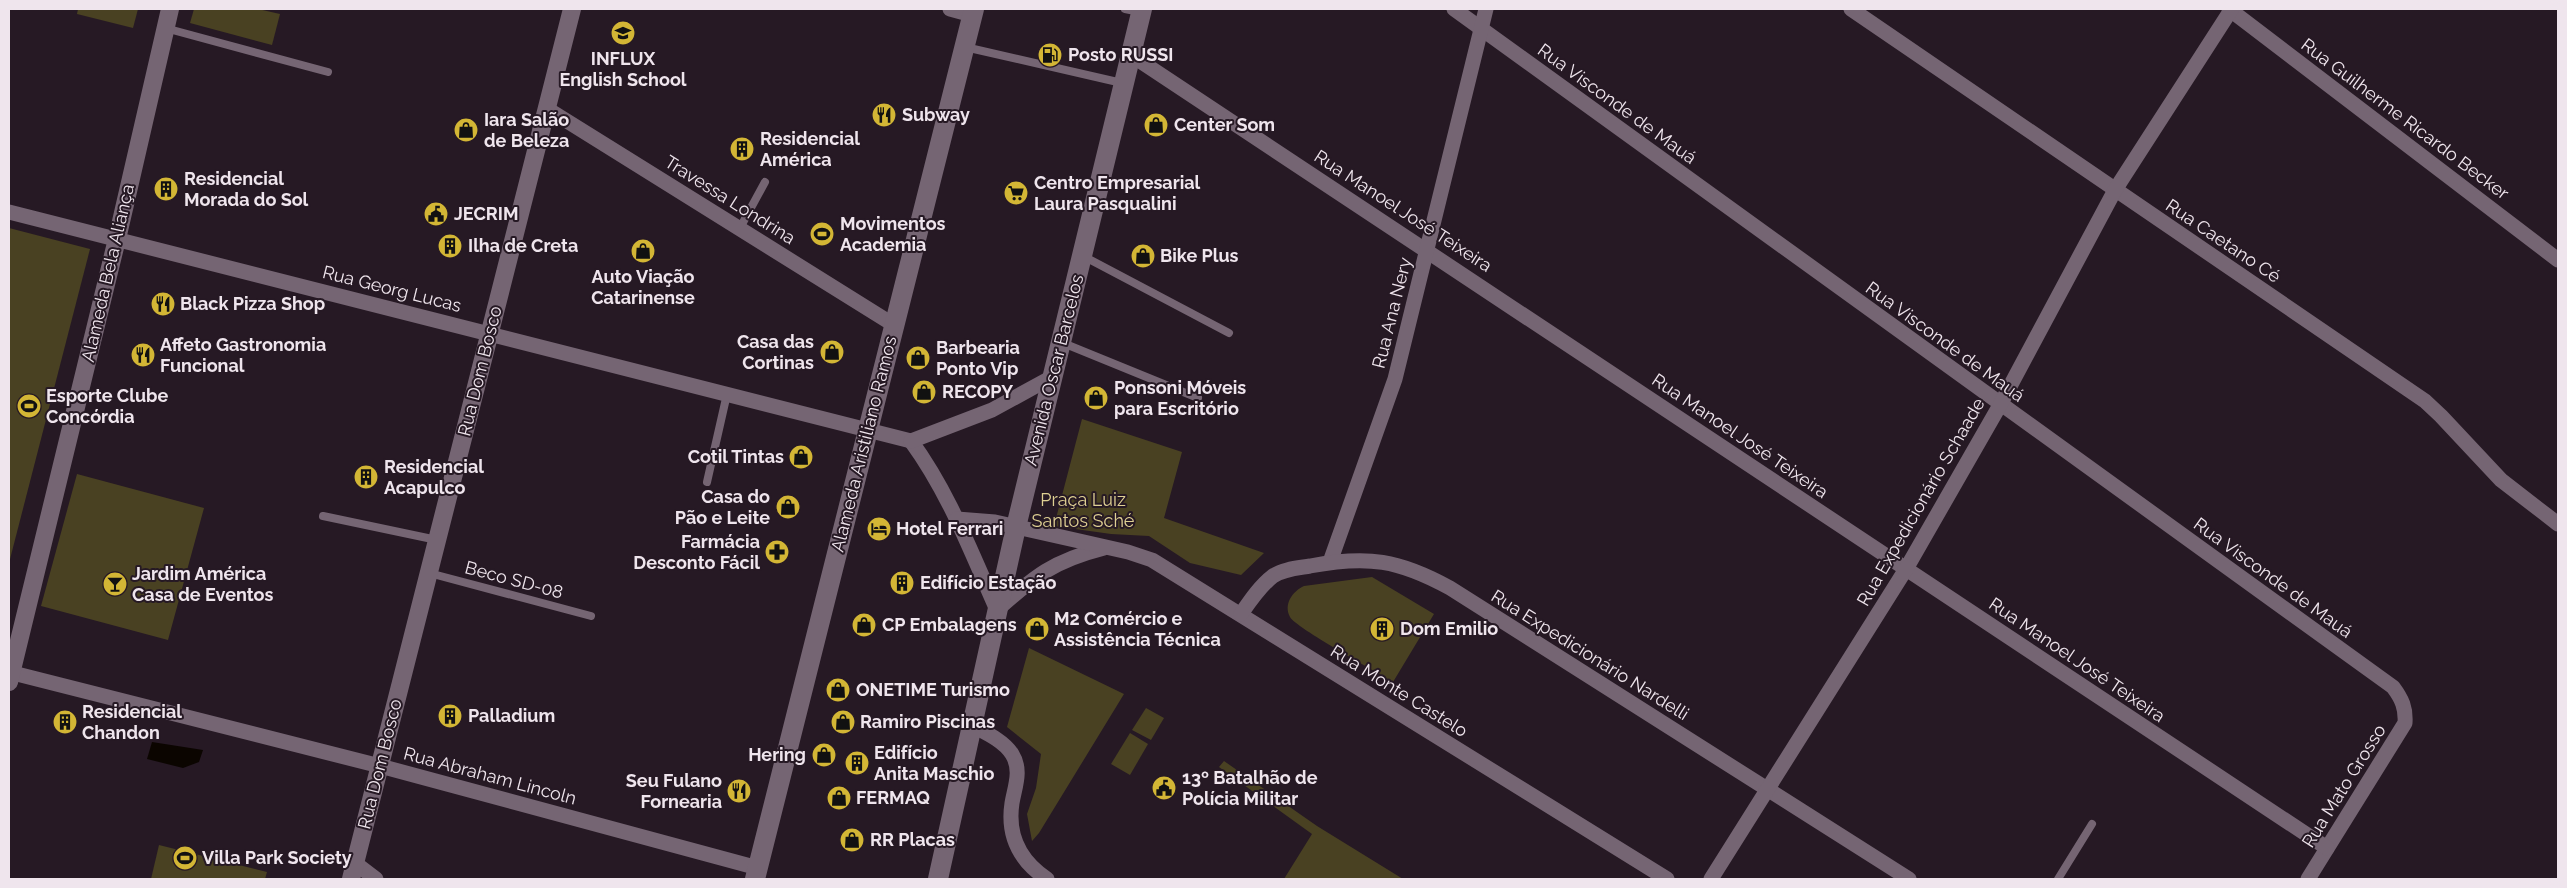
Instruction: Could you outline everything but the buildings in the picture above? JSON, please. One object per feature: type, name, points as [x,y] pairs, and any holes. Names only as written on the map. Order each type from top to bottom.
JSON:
[{"type":"main road","name":"Avenida Oscar Barcelos","points":[[938,879],[1016,527],[1131,55],[1136,10]]},
{"type":"main road","name":"Alameda Aristiliano Ramos","points":[[756,874],[973,12]]},
{"type":"street","name":"Alameda Bela Aliança","points":[[10,675],[117,239],[170,9]]},
{"type":"street","name":"Rua Dom Bosco","points":[[353,871],[572,9]]},
{"type":"street","points":[[950,9],[973,12]]},
{"type":"street","name":"Rua Visconde de Mauá","points":[[1454,9],[2393,687],[2401,697],[2406,710]]},
{"type":"street","name":"Rua Ana Nery","points":[[1330,562],[1395,378],[1486,9]]},
{"type":"street","name":"Rua Caetano Cé","points":[[1850,9],[2425,401],[2442,416],[2501,480],[2558,524]]},
{"type":"street","name":"Rua Expedicionário Schaade","points":[[1711,879],[1906,569],[2000,405],[2115,190],[2230,10]]},
{"type":"street","name":"Rua Guilherme Ricardo Becker","points":[[2230,10],[2558,260]]},
{"type":"street","name":"Rua Manoel José Teixeira","points":[[1131,55],[1427,249],[2327,848]]},
{"type":"street","name":"Travessa Londrina","points":[[546,108],[894,325]]},
{"type":"street","name":"Rua Georg Lucas","points":[[9,212],[910,441]]},
{"type":"street","points":[[997,610],[957,519],[931,468],[910,441],[992,410],[1054,376]]},
{"type":"street","name":"Rua Monte Castelo","points":[[957,519],[995,522],[1142,555],[1241,614],[1667,879]]},
{"type":"street","name":"Rua Monte Castelo","points":[[997,610],[1029,582],[1050,567],[1072,556],[1107,548]]},
{"type":"street","name":"Rua Expedicionário Nardelli","points":[[1241,614],[1261,587],[1274,575],[1289,570],[1330,562],[1363,560],[1389,562],[1429,577],[1909,879]]},
{"type":"street","name":"Rua Abraham Lincoln","points":[[10,675],[380,766],[756,874]]},
{"type":"street","name":"Rua Mato Grosso","points":[[2308,879],[2398,736],[2405,722],[2406,710]]},
{"type":"street","points":[[971,725],[988,734],[1011,753],[1017,766],[1018,778],[1012,805],[1013,836],[1020,854],[1033,870],[1047,879]]},
{"type":"street","points":[[353,871],[376,879]]},
{"type":"lane","points":[[165,28],[328,72]]},
{"type":"lane","points":[[964,47],[1124,84]]},
{"type":"lane","points":[[740,228],[765,182]]},
{"type":"lane","points":[[1082,255],[1229,333]]},
{"type":"lane","points":[[1061,342],[1198,398]]},
{"type":"lane","points":[[707,482],[727,394]]},
{"type":"lane","points":[[323,516],[437,540]]},
{"type":"lane","name":"Beco SD-08","points":[[429,573],[591,616]]},
{"type":"lane","points":[[2058,879],[2092,824]]},
{"type":"green space","points":[[78,9],[138,9],[133,28],[77,14]]},
{"type":"green space","points":[[194,9],[258,9],[280,14],[272,45],[190,23]]},
{"type":"green space","name":"Esporte Clube Concórdia","points":[[9,228],[90,249],[9,563]]},
{"type":"green space","name":"Praça Luiz Santos Sché","points":[[1082,419],[1182,452],[1164,518],[1264,553],[1241,575],[1190,563],[1149,536],[1111,534],[1054,526]]},
{"type":"green space","points":[[77,474],[204,508],[168,640],[41,606]]},
{"type":"green space","points":[[1372,577],[1434,614],[1393,682],[1295,623],[1288,612],[1290,598],[1304,586]]},
{"type":"green space","points":[[1029,648],[1124,694],[1039,833],[1032,841],[1027,814],[1036,788],[1041,754],[1007,727]]},
{"type":"green space","points":[[1146,708],[1164,718],[1151,740],[1132,730]]},
{"type":"green space","points":[[1130,733],[1148,744],[1130,775],[1111,764]]},
{"type":"green space","points":[[1224,761],[1317,826],[1403,879],[1284,879],[1312,834],[1219,767]]},
{"type":"green space","name":"Villa Park Society","points":[[159,845],[267,872],[265,879],[151,879]]},
{"type":"shaded area","points":[[152,742],[203,750],[199,762],[183,768],[147,759]]},
{"type":"place","name":"INFLUX English School","points":[[623,33]]},
{"type":"place","name":"Posto RUSSI","points":[[1050,55]]},
{"type":"place","name":"Subway","points":[[884,115]]},
{"type":"place","name":"Center Som","points":[[1156,125]]},
{"type":"place","name":"Iara Salão de Beleza","points":[[466,130]]},
{"type":"place","name":"Residencial América","points":[[742,149]]},
{"type":"place","name":"Residencial Morada do Sol","points":[[166,189]]},
{"type":"place","name":"Centro Empresarial Laura Pasqualini","points":[[1016,193]]},
{"type":"place","name":"JECRIM","points":[[436,214]]},
{"type":"place","name":"Movimentos Academia","points":[[822,234]]},
{"type":"place","name":"Ilha de Creta","points":[[450,246]]},
{"type":"place","name":"Auto Viação Catarinense","points":[[643,251]]},
{"type":"place","name":"Bike Plus","points":[[1143,256]]},
{"type":"place","name":"Black Pizza Shop","points":[[163,304]]},
{"type":"place","name":"Casa das Cortinas","points":[[832,352]]},
{"type":"place","name":"Affeto Gastronomia Funcional","points":[[143,355]]},
{"type":"place","name":"Barbearia Ponto Vip","points":[[918,358]]},
{"type":"place","name":"RECOPY","points":[[924,392]]},
{"type":"place","name":"Ponsoni Móveis para Escritório","points":[[1096,398]]},
{"type":"place","name":"Esporte Clube Concórdia","points":[[29,406]]},
{"type":"place","name":"Cotil Tintas","points":[[801,457]]},
{"type":"place","name":"Residencial Acapulco","points":[[366,477]]},
{"type":"place","name":"Casa do Pão e Leite","points":[[788,507]]},
{"type":"place","name":"Hotel Ferrari","points":[[879,529]]},
{"type":"place","name":"Farmácia Desconto Fácil","points":[[777,552]]},
{"type":"place","name":"Edifício Estação","points":[[902,583]]},
{"type":"place","name":"Jardim América Casa de Eventos","points":[[115,584]]},
{"type":"place","name":"CP Embalagens","points":[[864,625]]},
{"type":"place","name":"M2 Comércio e Assistência Técnica","points":[[1037,629]]},
{"type":"place","name":"Dom Emilio","points":[[1382,629]]},
{"type":"place","name":"ONETIME Turismo","points":[[838,690]]},
{"type":"place","name":"Palladium","points":[[450,716]]},
{"type":"place","name":"Residencial Chandon","points":[[65,722]]},
{"type":"place","name":"Ramiro Piscinas","points":[[843,722]]},
{"type":"place","name":"Hering","points":[[824,755]]},
{"type":"place","name":"Edifício Anita Maschio","points":[[857,763]]},
{"type":"place","name":"13º Batalhão de Polícia Militar","points":[[1164,788]]},
{"type":"place","name":"Seu Fulano Fornearia","points":[[739,791]]},
{"type":"place","name":"FERMAQ","points":[[839,798]]},
{"type":"place","name":"RR Placas","points":[[852,840]]},
{"type":"place","name":"Villa Park Society","points":[[185,858]]}]
